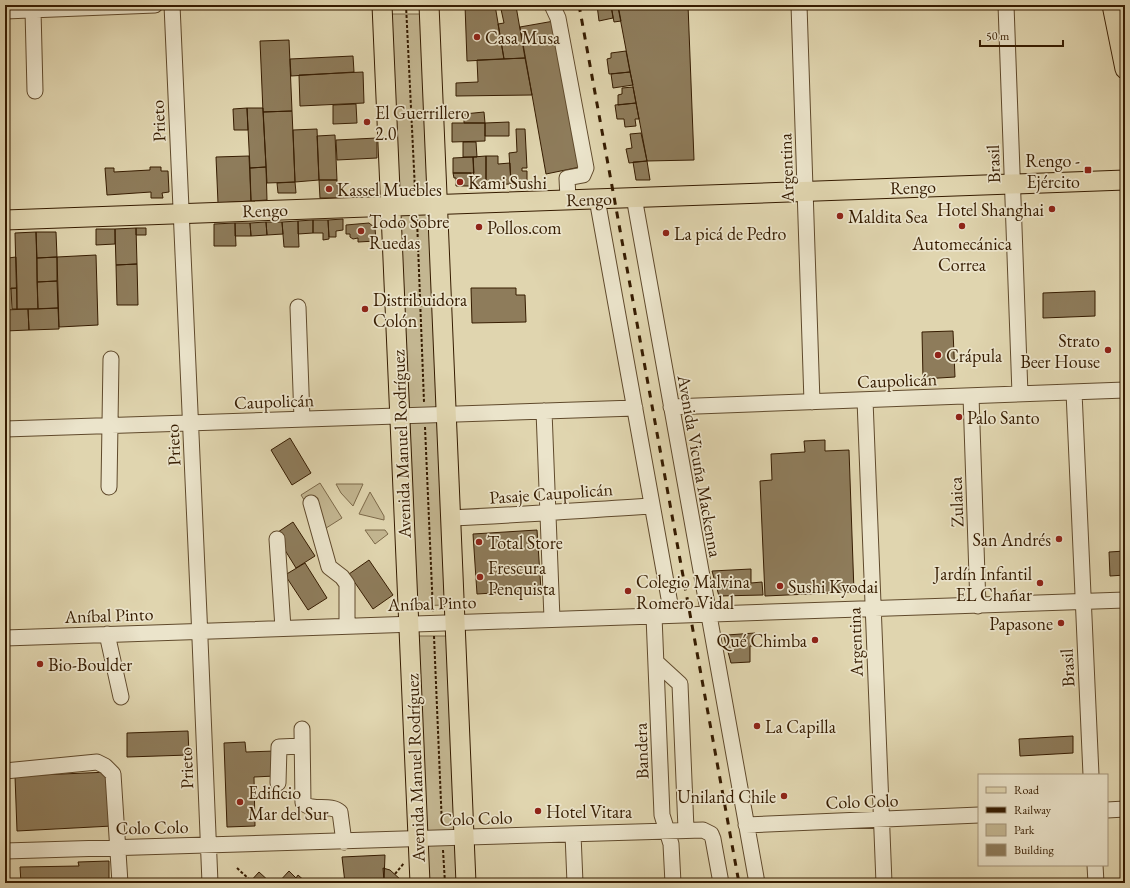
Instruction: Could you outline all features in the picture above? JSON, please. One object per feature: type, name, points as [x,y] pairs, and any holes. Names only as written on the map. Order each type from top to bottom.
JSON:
[{"type":"main road","name":"Avenida Manuel Rodríguez","points":[[382,5],[420,883]]},
{"type":"main road","points":[[429,5],[466,883]]},
{"type":"main road","points":[[1112,5],[1122,39],[1125,69]]},
{"type":"main road","name":"Rengo","points":[[5,220],[391,205],[1125,180]]},
{"type":"street","points":[[5,11],[155,5]]},
{"type":"street","name":"Prieto","points":[[172,5],[210,883]]},
{"type":"street","points":[[552,5],[558,18],[586,168],[583,175],[567,178],[568,199]]},
{"type":"street","name":"Argentina","points":[[799,5],[812,402]]},
{"type":"street","name":"Brasil","points":[[1006,5],[1020,394]]},
{"type":"street","points":[[33,10],[35,91]]},
{"type":"street","name":"Avenida Vicuña Mackenna","points":[[634,197],[707,614],[757,883]]},
{"type":"street","points":[[597,198],[672,615]]},
{"type":"street","points":[[298,307],[302,419]]},
{"type":"street","points":[[109,487],[111,359]]},
{"type":"street","name":"Caupolicán","points":[[671,407],[1125,390]]},
{"type":"street","name":"Brasil","points":[[1074,392],[1091,774]]},
{"type":"street","name":"Zulaica","points":[[971,396],[978,606]]},
{"type":"street","name":"Argentina","points":[[865,400],[884,883]]},
{"type":"street","name":"Caupolicán","points":[[5,429],[635,408]]},
{"type":"street","points":[[544,411],[552,619]]},
{"type":"street","points":[[311,503],[329,567],[342,577],[347,584],[347,625]]},
{"type":"street","name":"Pasaje Caupolicán","points":[[451,518],[652,506]]},
{"type":"street","points":[[276,539],[283,628]]},
{"type":"street","name":"Aníbal Pinto","points":[[5,638],[347,625],[978,606],[1125,600]]},
{"type":"street","name":"Bandera","points":[[654,616],[662,815],[671,844],[673,883]]},
{"type":"street","points":[[107,634],[121,697]]},
{"type":"street","points":[[656,662],[680,684],[686,829]]},
{"type":"street","points":[[302,729],[303,803],[307,806],[334,808],[340,812],[344,842]]},
{"type":"street","points":[[278,783],[279,747],[302,746]]},
{"type":"street","points":[[5,771],[97,762],[105,766],[113,774],[120,883]]},
{"type":"street","points":[[1108,810],[1125,809]]},
{"type":"street","name":"Colo Colo","points":[[746,825],[978,815]]},
{"type":"street","name":"Colo Colo","points":[[5,851],[418,840],[443,832],[464,838],[686,829],[707,831],[713,839],[721,883]]},
{"type":"street","points":[[572,834],[575,883]]},
{"type":"street","points":[[1095,866],[1096,883]]},
{"type":"path","points":[[443,832],[445,883]]},
{"type":"path","points":[[395,874],[409,858]]},
{"type":"path","points":[[236,868],[251,881]]},
{"type":"green space","points":[[392,14],[421,14],[445,605],[410,606]]},
{"type":"green space","points":[[320,483],[342,518],[323,530],[301,495]]},
{"type":"green space","points":[[336,484],[363,484],[353,506],[341,493]]},
{"type":"green space","points":[[370,492],[384,516],[384,520],[359,514]]},
{"type":"green space","points":[[365,530],[385,530],[388,534],[375,544]]},
{"type":"green space","points":[[414,636],[451,636],[460,883],[428,883]]},
{"type":"building","points":[[465,5],[495,5],[504,59],[467,61]]},
{"type":"building","points":[[597,5],[611,5],[613,18],[599,21]]},
{"type":"building","points":[[611,5],[618,5],[621,21],[614,22]]},
{"type":"building","points":[[626,5],[688,5],[694,160],[647,161],[618,7],[626,7]]},
{"type":"building","points":[[516,6],[525,58],[504,59],[498,24],[504,23],[501,9]]},
{"type":"building","points":[[554,21],[580,167],[546,174],[520,27]]},
{"type":"building","points":[[289,40],[292,111],[263,112],[260,41]]},
{"type":"building","points":[[626,51],[630,72],[609,74],[607,59],[611,58],[611,53]]},
{"type":"building","points":[[353,56],[354,72],[291,76],[290,59]]},
{"type":"building","points":[[525,58],[532,95],[456,96],[456,83],[478,82],[477,60]]},
{"type":"building","points":[[363,72],[364,103],[300,106],[299,75]]},
{"type":"building","points":[[630,72],[633,85],[613,88],[611,74]]},
{"type":"building","points":[[633,87],[636,103],[618,105],[618,95],[622,94],[622,88]]},
{"type":"building","points":[[636,103],[639,119],[635,119],[636,126],[625,127],[624,119],[617,119],[615,105]]},
{"type":"building","points":[[356,104],[357,123],[333,124],[333,105]]},
{"type":"building","points":[[247,108],[248,130],[234,130],[233,109]]},
{"type":"building","points":[[247,108],[263,108],[266,167],[250,168]]},
{"type":"building","points":[[292,111],[295,182],[267,183],[263,112]]},
{"type":"building","points":[[484,112],[485,123],[464,123],[464,114]]},
{"type":"building","points":[[509,122],[509,136],[485,136],[485,123]]},
{"type":"building","points":[[452,123],[485,123],[485,141],[452,142]]},
{"type":"building","points":[[317,129],[319,180],[295,182],[293,130]]},
{"type":"building","points":[[516,129],[525,129],[527,168],[522,168],[522,171],[527,171],[527,184],[511,184],[509,153],[517,152]]},
{"type":"building","points":[[641,133],[647,161],[629,163],[626,149],[632,148],[630,134]]},
{"type":"building","points":[[335,135],[337,180],[319,180],[317,136]]},
{"type":"building","points":[[377,138],[377,158],[337,160],[336,140]]},
{"type":"building","points":[[463,142],[476,142],[477,157],[463,157]]},
{"type":"building","points":[[249,156],[251,201],[218,203],[216,157]]},
{"type":"building","points":[[486,156],[486,185],[474,186],[473,157]]},
{"type":"building","points":[[486,156],[498,156],[498,164],[510,163],[511,184],[486,185]]},
{"type":"building","points":[[473,157],[474,173],[453,173],[453,158]]},
{"type":"building","points":[[647,161],[650,180],[636,180],[633,162]]},
{"type":"building","points":[[150,167],[161,167],[161,171],[168,171],[169,192],[162,193],[163,198],[151,198],[151,192],[107,195],[105,168],[114,168],[114,172],[150,170]]},
{"type":"building","points":[[266,167],[267,200],[251,201],[250,168]]},
{"type":"building","points":[[453,173],[471,173],[471,177],[474,177],[474,186],[456,186],[456,178],[454,178]]},
{"type":"building","name":"Kassel Muebles","points":[[319,180],[337,180],[338,198],[320,198]]},
{"type":"building","points":[[295,182],[296,193],[278,193],[277,183]]},
{"type":"building","points":[[343,219],[343,230],[336,231],[336,237],[329,237],[328,220]]},
{"type":"building","points":[[313,220],[328,220],[329,239],[323,240],[323,233],[313,233]]},
{"type":"building","points":[[313,220],[313,233],[298,234],[298,221]]},
{"type":"building","points":[[298,221],[299,247],[284,247],[282,222]]},
{"type":"building","points":[[266,222],[282,222],[283,234],[267,235]]},
{"type":"building","points":[[266,222],[267,235],[251,236],[250,223]]},
{"type":"building","points":[[235,223],[236,246],[214,246],[214,224]]},
{"type":"building","points":[[235,223],[250,223],[251,236],[235,236]]},
{"type":"building","name":"Todo Sobre Ruedas","points":[[369,223],[375,228],[376,241],[358,242],[358,238],[353,239],[350,237],[350,234],[346,234],[346,225]]},
{"type":"building","points":[[136,228],[146,228],[146,235],[136,235]]},
{"type":"building","points":[[136,228],[137,264],[116,265],[115,229]]},
{"type":"building","points":[[96,229],[115,229],[115,244],[96,245]]},
{"type":"building","points":[[36,232],[56,232],[57,257],[37,258]]},
{"type":"building","points":[[36,232],[38,309],[17,309],[15,233]]},
{"type":"building","points":[[96,255],[98,325],[59,327],[57,257]]},
{"type":"building","points":[[16,257],[17,288],[9,289],[8,258]]},
{"type":"building","points":[[57,257],[57,281],[37,282],[37,258]]},
{"type":"building","points":[[137,264],[138,305],[117,305],[116,265]]},
{"type":"building","points":[[9,275],[9,289],[5,289],[5,276]]},
{"type":"building","points":[[57,281],[58,308],[38,309],[37,282]]},
{"type":"building","points":[[11,288],[17,288],[17,309],[12,309]]},
{"type":"building","points":[[471,288],[516,288],[516,295],[525,295],[526,322],[472,323]]},
{"type":"building","points":[[1095,291],[1095,316],[1043,318],[1043,293]]},
{"type":"building","points":[[58,308],[59,329],[29,330],[28,309]]},
{"type":"building","points":[[28,309],[29,330],[5,331],[5,310]]},
{"type":"building","name":"Crápula","points":[[953,331],[955,377],[923,379],[922,332]]},
{"type":"building","points":[[290,438],[311,473],[292,485],[271,450]]},
{"type":"building","points":[[825,440],[825,451],[849,450],[854,592],[765,596],[760,481],[772,480],[771,454],[805,452],[804,441]]},
{"type":"building","points":[[293,522],[315,556],[296,568],[275,534]]},
{"type":"building","points":[[537,530],[541,590],[477,594],[473,534]]},
{"type":"building","points":[[1125,551],[1125,575],[1110,576],[1109,552]]},
{"type":"building","points":[[369,560],[393,595],[373,609],[349,574]]},
{"type":"building","points":[[305,563],[327,598],[308,610],[285,575]]},
{"type":"building","points":[[751,569],[751,583],[762,582],[763,595],[719,596],[712,571]]},
{"type":"building","points":[[755,633],[754,646],[750,646],[750,662],[731,663],[724,637],[727,635]]},
{"type":"building","points":[[188,731],[189,755],[127,757],[127,733]]},
{"type":"building","points":[[1073,736],[1073,753],[1020,756],[1019,739]]},
{"type":"building","name":"Edificio Mar del Sur","points":[[245,742],[246,752],[275,751],[275,776],[254,777],[255,826],[227,827],[224,743]]},
{"type":"building","points":[[109,772],[112,826],[17,831],[15,776]]},
{"type":"building","points":[[385,855],[384,881],[345,883],[342,857]]},
{"type":"building","points":[[109,861],[109,883],[21,883],[20,867],[79,866],[78,862]]},
{"type":"building","points":[[383,868],[390,870],[401,880],[401,883],[385,883]]},
{"type":"building","points":[[289,871],[296,878],[298,875],[307,883],[278,883]]},
{"type":"building","points":[[259,872],[271,883],[249,883]]},
{"type":"railway","points":[[579,5],[739,883]]},
{"type":"place","name":"Casa Musa","points":[[477,37]]},
{"type":"place","name":"El Guerrillero 2.0","points":[[367,122]]},
{"type":"place","name":"Rengo - Ejército","points":[[1088,170]]},
{"type":"place","name":"Kami Sushi","points":[[460,182]]},
{"type":"place","name":"Kassel Muebles","points":[[329,189]]},
{"type":"place","name":"Hotel Shanghai","points":[[1052,209]]},
{"type":"place","name":"Maldita Sea","points":[[840,216]]},
{"type":"place","name":"Automecánica Correa","points":[[962,226]]},
{"type":"place","name":"Pollos.com","points":[[479,227]]},
{"type":"place","name":"Todo Sobre Ruedas","points":[[361,231]]},
{"type":"place","name":"La picá de Pedro","points":[[666,233]]},
{"type":"place","name":"Distribuidora Colón","points":[[365,309]]},
{"type":"place","name":"Strato Beer House","points":[[1108,350]]},
{"type":"place","name":"Crápula","points":[[938,355]]},
{"type":"place","name":"Palo Santo","points":[[959,417]]},
{"type":"place","name":"San Andrés","points":[[1059,539]]},
{"type":"place","name":"Total Store","points":[[479,542]]},
{"type":"place","name":"Frescura Penquista","points":[[480,577]]},
{"type":"place","name":"Jardín Infantil EL Chañar","points":[[1040,583]]},
{"type":"place","name":"Sushi Kyodai","points":[[780,586]]},
{"type":"place","name":"Colegio Malvina Romero Vidal","points":[[628,591]]},
{"type":"place","name":"Papasone","points":[[1061,623]]},
{"type":"place","name":"Qué Chimba","points":[[815,640]]},
{"type":"place","name":"Bio-Boulder","points":[[40,664]]},
{"type":"place","name":"La Capilla","points":[[757,726]]},
{"type":"place","name":"Uniland Chile","points":[[784,796]]},
{"type":"place","name":"Edificio Mar del Sur","points":[[240,802]]},
{"type":"place","name":"Hotel Vitara","points":[[538,811]]}]
